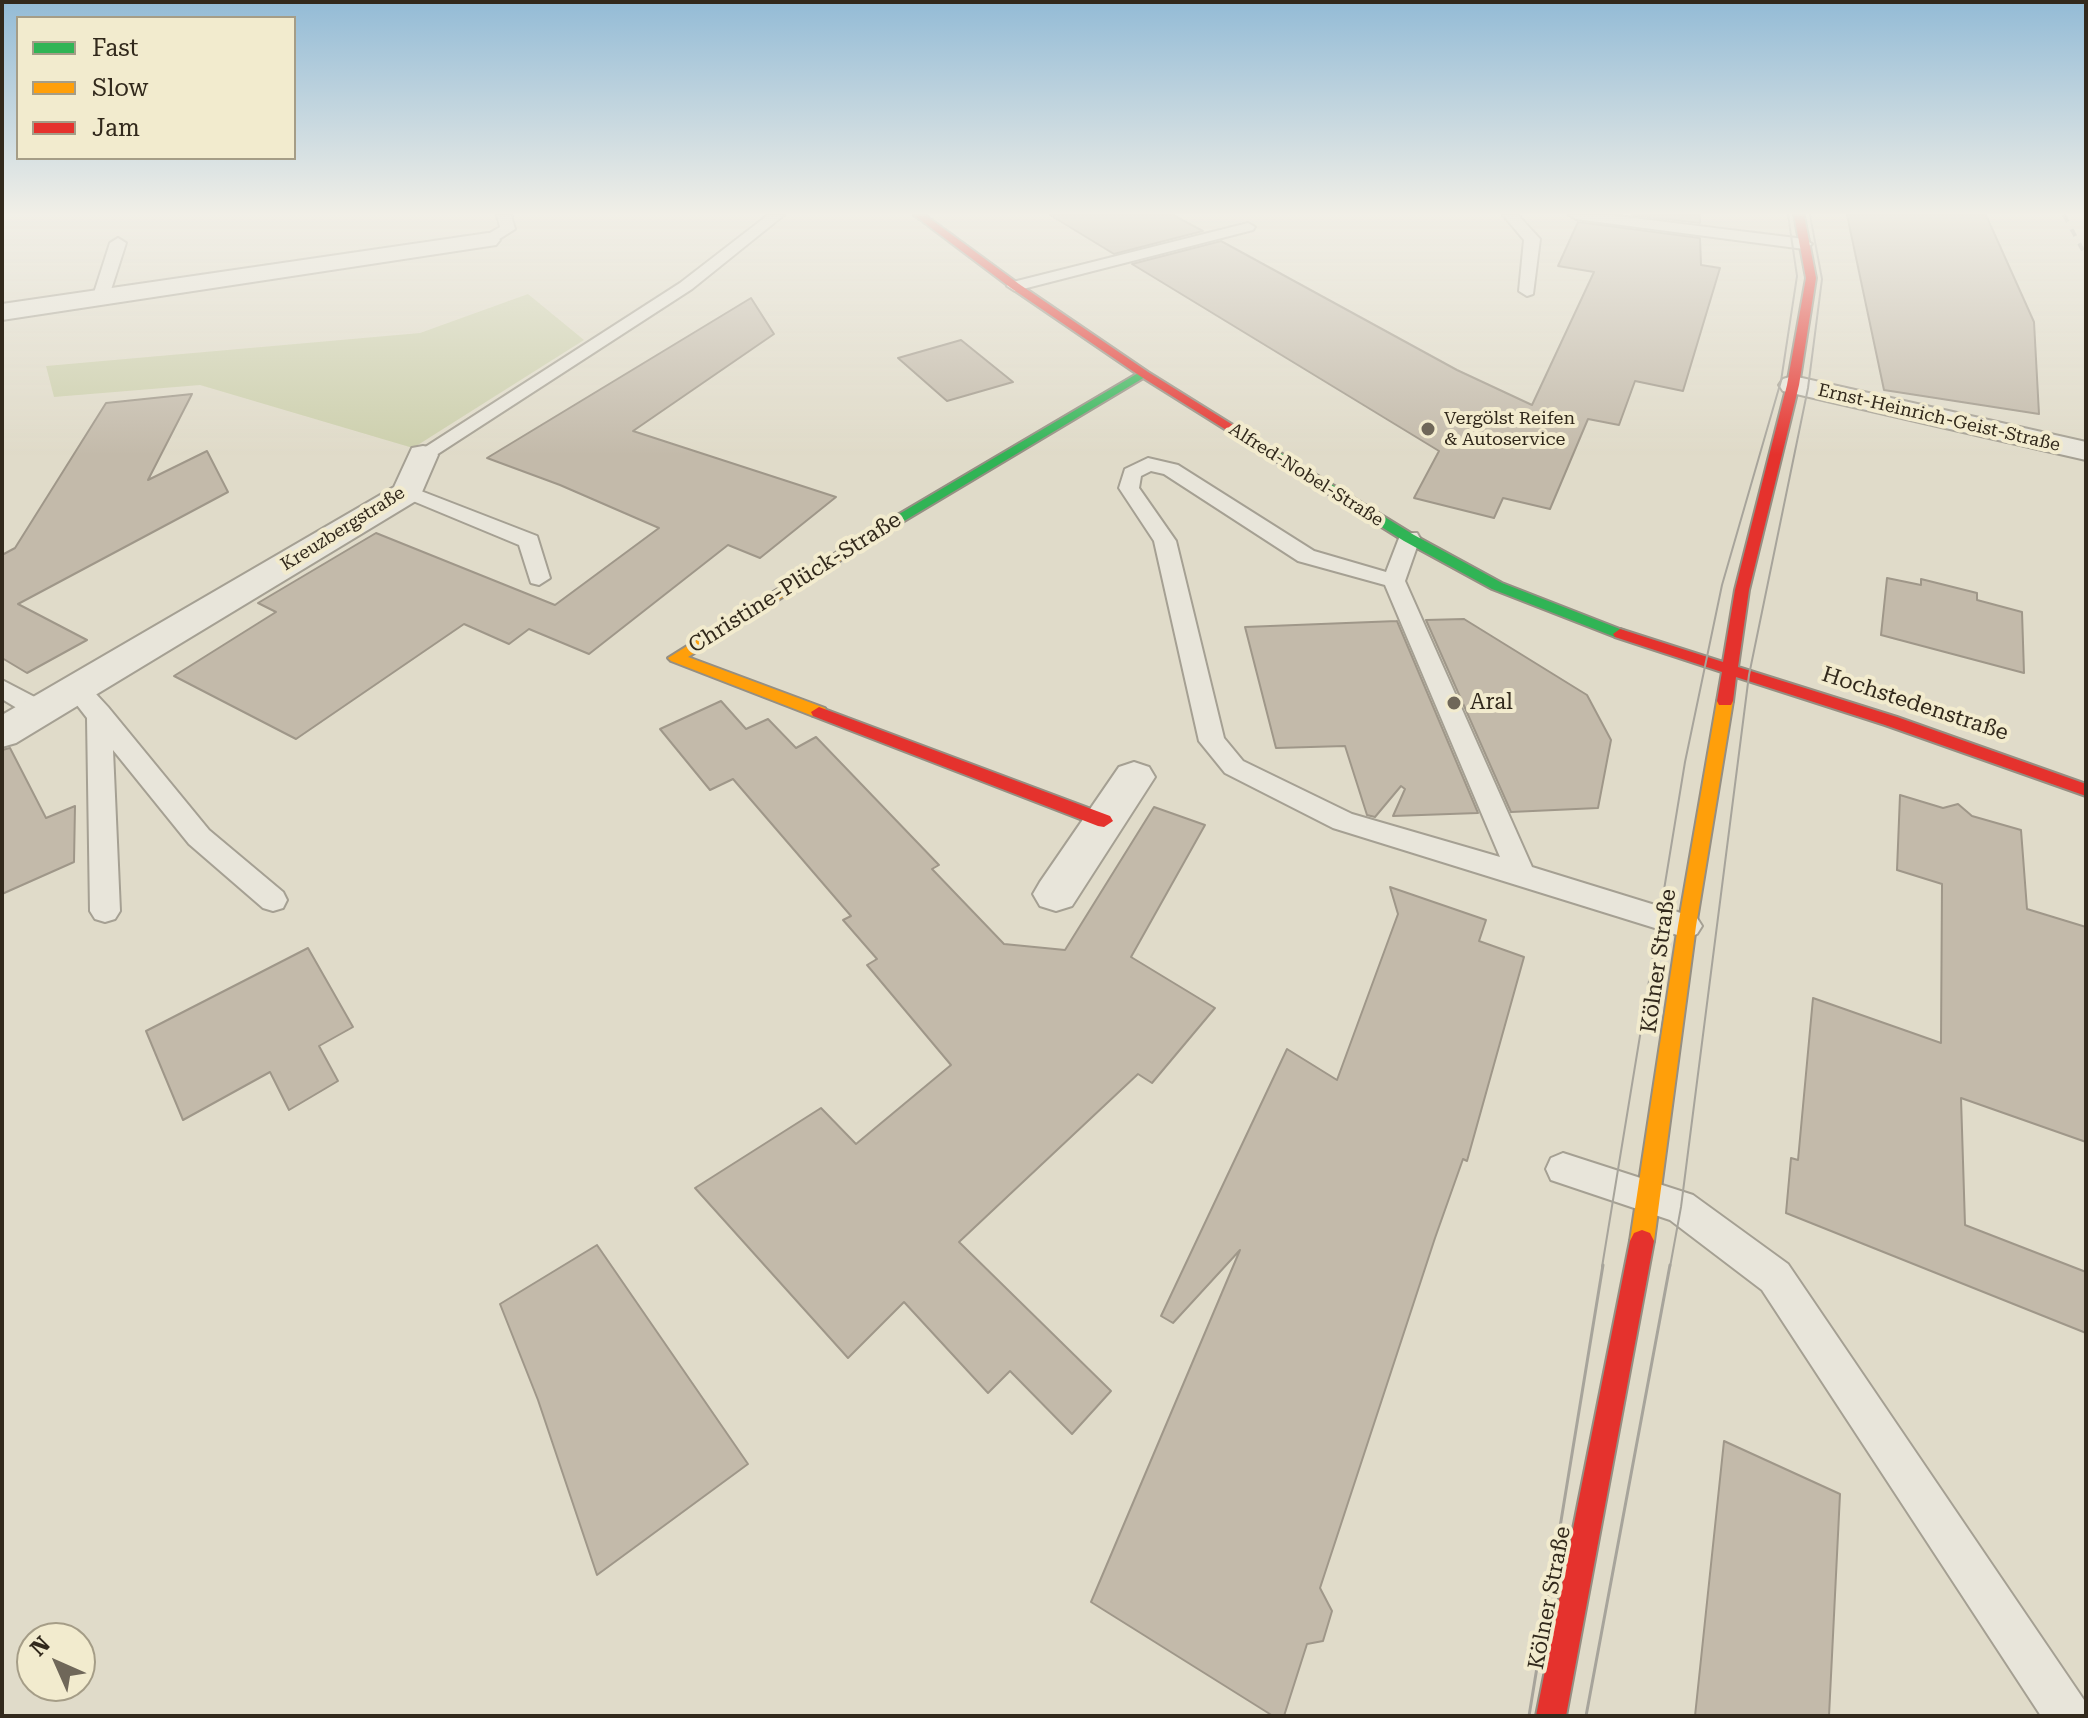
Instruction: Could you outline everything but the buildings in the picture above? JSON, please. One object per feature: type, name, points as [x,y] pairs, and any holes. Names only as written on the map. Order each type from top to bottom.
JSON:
[{"type":"street","points":[[2,312],[107,295]]},
{"type":"street","name":"Alfred-Nobel-Straße","points":[[1028,295],[1144,374],[1409,538],[1497,586],[1567,615],[1728,669]]},
{"type":"street","name":"Kölner Straße","points":[[1551,1716],[1650,1197],[1687,926],[1715,771],[1742,590],[1793,385],[1808,295]]},
{"type":"street","name":"Christine-Plück-Straße","points":[[1104,821],[676,658],[926,501],[1144,374]]},
{"type":"street","name":"Ernst-Heinrich-Geist-Straße","points":[[1793,385],[2086,451]]},
{"type":"street","name":"Kreuzbergstraße","points":[[2,733],[39,710],[87,700],[408,492],[423,455]]},
{"type":"street","name":"Hochstedenstraße","points":[[1728,669],[2047,774],[2086,790]]},
{"type":"street","points":[[1056,894],[1134,777]]},
{"type":"lane","name":"Kreuzbergstraße","points":[[423,455],[672,295]]},
{"type":"lane","points":[[1394,581],[1306,556],[1171,469],[1148,464],[1132,473],[1129,488],[1165,541],[1212,741],[1234,767],[1343,821],[1687,926]]},
{"type":"lane","points":[[408,492],[529,541],[539,578]]},
{"type":"lane","points":[[1409,538],[1394,581],[1521,874]]},
{"type":"lane","points":[[2,688],[39,710]]},
{"type":"lane","points":[[87,700],[199,837],[273,900]]},
{"type":"lane","points":[[87,700],[105,911]]},
{"type":"lane","points":[[1563,1169],[1681,1207],[1775,1277],[2068,1716]]},
{"type":"green space","points":[[529,295],[584,340],[413,448],[200,385],[54,397],[46,366],[420,333]]},
{"type":"tram line","points":[[1602,1267],[1685,762],[1722,585],[1781,381],[1794,295]]},
{"type":"tram line","points":[[1670,1267],[1681,1207],[1749,675],[1808,388],[1820,295]]},
{"type":"tram line","points":[[1529,1716],[1603,1265]]},
{"type":"tram line","points":[[1586,1716],[1670,1265]]},
{"type":"traffic: fast","points":[[874,533],[1144,374]]},
{"type":"traffic: fast","points":[[1275,455],[1409,538],[1497,586],[1620,634]]},
{"type":"traffic: slow","points":[[819,712],[676,658],[874,533]]},
{"type":"traffic: slow","points":[[1642,1241],[1687,926],[1725,701]]},
{"type":"traffic: jam","points":[[1028,295],[1144,374],[1275,455]]},
{"type":"traffic: jam","points":[[1725,701],[1742,590],[1793,385],[1808,295]]},
{"type":"traffic: jam","points":[[1620,634],[1891,721],[2086,790]]},
{"type":"traffic: jam","points":[[819,712],[1104,821]]},
{"type":"traffic: jam","points":[[1551,1716],[1642,1241]]},
{"type":"place","name":"Vergölst Reifen & Autoservice","points":[[1428,429]]},
{"type":"place","name":"Aral","points":[[1454,703]]}]
